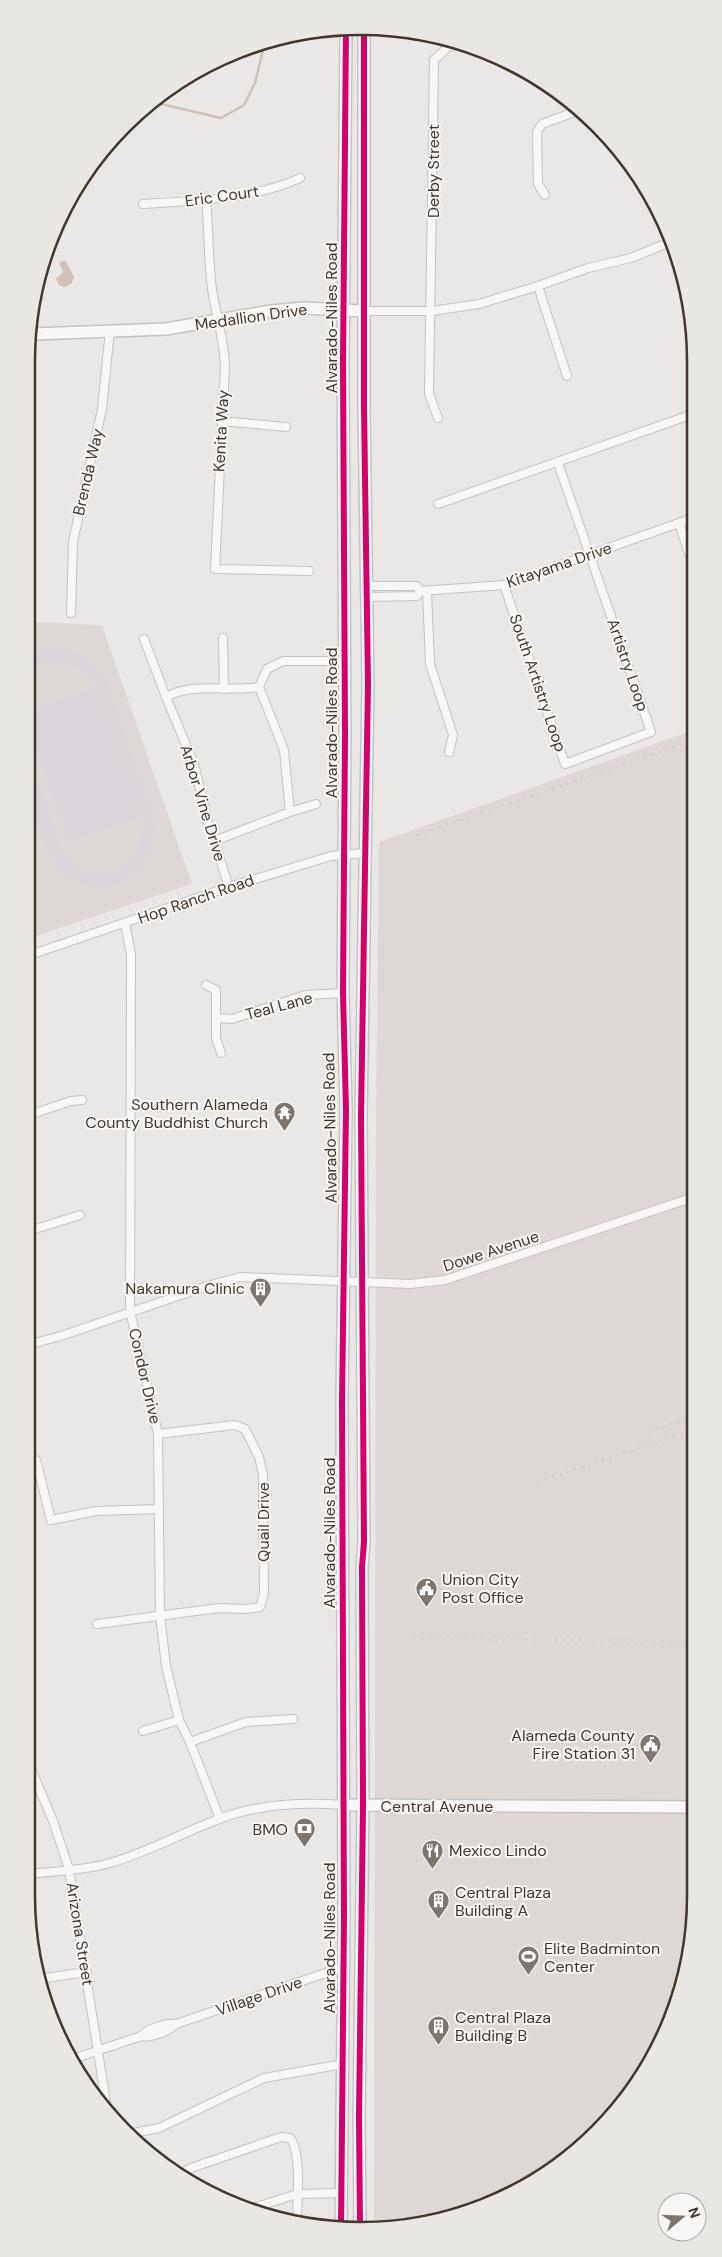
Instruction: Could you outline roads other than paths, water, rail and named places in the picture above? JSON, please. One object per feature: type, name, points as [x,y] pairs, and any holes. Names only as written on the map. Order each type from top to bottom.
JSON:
[{"type":"main road","name":"Alvarado-Niles Road","points":[[360,2222],[359,2076],[363,1806],[361,1108],[367,592],[363,311],[364,35]]},
{"type":"main road","name":"Alvarado-Niles Road","points":[[341,2221],[344,1805],[342,1401],[346,1110],[342,993],[345,660],[344,310],[346,36]]},
{"type":"main road","name":"Medallion Drive","points":[[37,334],[166,329],[304,308],[363,311]]},
{"type":"main road","name":"Central Avenue","points":[[344,1805],[687,1807]]},
{"type":"street","name":"Derby Street","points":[[432,311],[434,60],[448,47]]},
{"type":"street","points":[[545,195],[538,184],[537,132],[542,124],[572,113]]},
{"type":"street","name":"Eric Court","points":[[143,204],[206,200],[280,188],[300,178]]},
{"type":"street","name":"Kenita Way","points":[[206,200],[209,229],[209,260],[218,320],[224,344],[225,366],[215,569],[309,571]]},
{"type":"street","name":"Medallion Drive","points":[[363,311],[432,311],[479,304],[588,268],[631,258],[665,244]]},
{"type":"street","points":[[538,286],[567,376]]},
{"type":"street","points":[[432,311],[429,394],[438,418]]},
{"type":"street","name":"Brenda Way","points":[[71,613],[73,542],[102,409],[110,330]]},
{"type":"street","points":[[438,504],[687,416]]},
{"type":"street","points":[[221,421],[286,427]]},
{"type":"street","points":[[558,462],[591,555]]},
{"type":"street","name":"Kitayama Drive","points":[[367,592],[417,596],[423,591],[504,585],[687,520]]},
{"type":"street","points":[[679,523],[687,548]]},
{"type":"street","name":"Artistry Loop","points":[[591,555],[651,732],[610,748]]},
{"type":"street","name":"South Artistry Loop","points":[[504,585],[565,764],[610,748]]},
{"type":"street","points":[[423,591],[430,664],[453,735],[449,752]]},
{"type":"street","points":[[223,638],[224,689]]},
{"type":"street","name":"Arbor Vine Drive","points":[[144,639],[194,764],[214,841],[229,887]]},
{"type":"street","points":[[290,812],[284,750],[259,687],[267,669],[283,661],[345,660]]},
{"type":"street","points":[[166,697],[174,692],[187,689],[259,687]]},
{"type":"street","points":[[214,841],[316,804]]},
{"type":"street","name":"Hop Ranch Road","points":[[35,953],[229,887],[344,853],[365,853]]},
{"type":"street","name":"Condor Drive","points":[[125,923],[131,955],[130,1311],[158,1434],[160,1615],[166,1666],[178,1720],[190,1742],[220,1819]]},
{"type":"street","points":[[206,985],[216,990],[216,1038],[221,1053]]},
{"type":"street","name":"Teal Lane","points":[[216,1018],[232,1019],[306,995],[342,993]]},
{"type":"street","points":[[35,1113],[71,1101],[82,1100]]},
{"type":"street","name":"Dowe Avenue","points":[[35,1343],[207,1286],[240,1277],[428,1283],[461,1276],[687,1200]]},
{"type":"street","points":[[35,1229],[80,1215]]},
{"type":"street","name":"Quail Drive","points":[[158,1434],[235,1425],[245,1429],[259,1457],[263,1475],[264,1594],[260,1607],[246,1609],[219,1608],[160,1615]]},
{"type":"street","points":[[36,1460],[51,1520],[96,1511],[159,1509]]},
{"type":"street","points":[[96,1624],[160,1615]]},
{"type":"street","points":[[190,1742],[246,1722],[293,1719]]},
{"type":"street","points":[[143,1731],[178,1720]]},
{"type":"street","name":"Arizona Street","points":[[35,1777],[54,1821],[69,1869],[87,1972],[105,2098]]},
{"type":"street","name":"Central Avenue","points":[[35,1873],[108,1864],[156,1847],[220,1819],[256,1808],[296,1804],[344,1805]]},
{"type":"street","name":"Village Drive","points":[[78,2057],[141,2036],[145,2031],[168,2023],[176,2024],[343,1967]]},
{"type":"street","points":[[45,1978],[87,1972]]},
{"type":"street","points":[[136,2132],[158,2128],[264,2078],[343,2064]]},
{"type":"street","points":[[186,2171],[281,2137],[290,2138],[294,2143],[297,2156],[297,2216]]},
{"type":"street","points":[[259,2206],[297,2194],[342,2193]]},
{"type":"waterway","points":[[161,104],[221,118],[244,105],[255,83],[263,50]]},
{"type":"railway","points":[[417,835],[687,742]]},
{"type":"railway","points":[[648,1432],[687,1419]]},
{"type":"railway","points":[[538,1482],[687,1432]]},
{"type":"railway","points":[[413,1639],[687,1641]]},
{"type":"place","name":"Southern Alameda County Buddhist Church","points":[[284,1132]]},
{"type":"place","name":"Nakamura Clinic","points":[[261,1307]]},
{"type":"place","name":"Union City Post Office","points":[[426,1607]]},
{"type":"place","name":"Alameda County Fire Station 31","points":[[651,1763]]},
{"type":"place","name":"BMO","points":[[304,1848]]},
{"type":"place","name":"Mexico Lindo","points":[[433,1869]]},
{"type":"place","name":"Central Plaza Building A","points":[[439,1920]]},
{"type":"place","name":"Elite Badminton Center","points":[[528,1976]]},
{"type":"place","name":"Central Plaza Building B","points":[[439,2045]]}]
